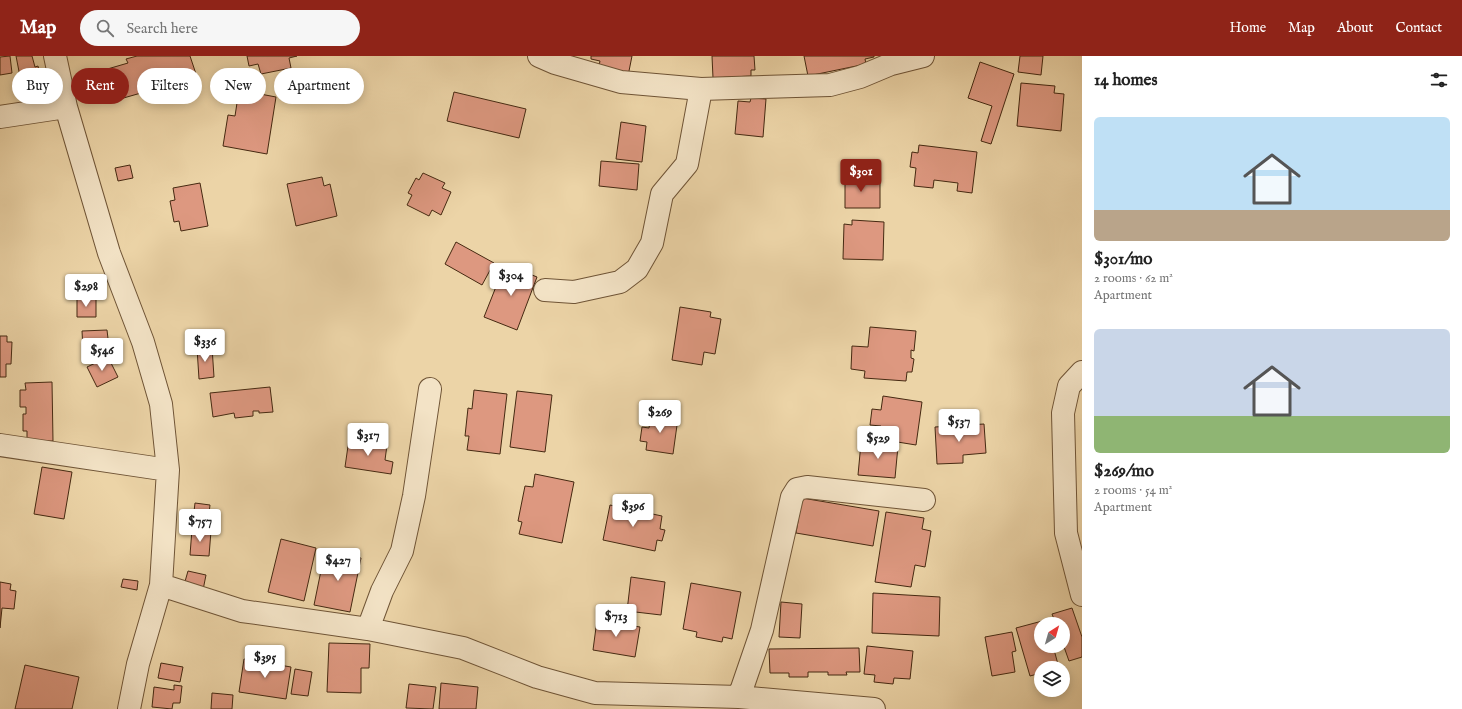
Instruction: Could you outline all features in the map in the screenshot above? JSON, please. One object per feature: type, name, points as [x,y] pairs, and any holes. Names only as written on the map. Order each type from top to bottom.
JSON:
[{"type":"street","points":[[55,56],[66,108],[110,253],[143,342],[161,404],[168,470],[160,584],[138,664],[129,709]]},
{"type":"street","points":[[539,56],[555,63],[621,82],[701,89],[830,85],[860,77],[890,60],[923,56]]},
{"type":"street","points":[[545,290],[574,292],[620,282],[637,269],[652,243],[662,194],[687,164],[701,89]]},
{"type":"street","points":[[0,117],[66,108]]},
{"type":"street","points":[[1082,372],[1069,386],[1063,413],[1066,533],[1082,595]]},
{"type":"street","points":[[368,629],[382,591],[402,551],[414,496],[430,389]]},
{"type":"street","points":[[0,445],[168,470]]},
{"type":"street","points":[[739,697],[762,630],[792,497],[797,489],[807,487],[924,500]]},
{"type":"street","points":[[160,584],[242,611],[274,614],[368,629],[463,648],[537,677],[595,693],[739,697],[874,709]]},
{"type":"building","points":[[10,56],[12,73],[0,75],[0,57]]},
{"type":"building","points":[[16,56],[32,56],[35,67],[38,66],[38,68],[18,68]]},
{"type":"building","points":[[137,56],[190,56],[194,68],[137,68],[137,94],[129,96],[129,68],[111,68],[128,63],[126,59]]},
{"type":"building","points":[[247,56],[297,56],[289,58],[291,68],[274,68],[274,71],[266,73],[266,68],[259,68],[258,64],[249,66]]},
{"type":"building","points":[[591,56],[632,56],[628,76],[598,70],[600,61],[591,59]]},
{"type":"building","points":[[712,56],[754,56],[755,70],[751,70],[751,76],[713,78]]},
{"type":"building","points":[[804,56],[874,57],[865,59],[866,64],[808,76]]},
{"type":"building","points":[[1020,56],[1043,56],[1041,75],[1018,72]]},
{"type":"building","points":[[980,62],[1014,74],[991,144],[981,141],[992,106],[968,98]]},
{"type":"building","points":[[1021,83],[1055,86],[1054,93],[1064,94],[1061,131],[1017,126]]},
{"type":"building","points":[[454,92],[526,109],[519,138],[447,121]]},
{"type":"building","points":[[266,95],[274,97],[275,104],[267,154],[223,146],[228,115],[235,116],[237,104],[266,104]]},
{"type":"building","points":[[751,98],[766,99],[763,137],[735,134],[738,101],[750,102]]},
{"type":"building","points":[[621,122],[646,126],[642,162],[616,159]]},
{"type":"building","points":[[919,145],[977,152],[972,193],[957,191],[958,183],[934,180],[933,188],[914,186],[916,168],[910,167],[912,152],[918,153]]},
{"type":"building","points":[[601,161],[639,164],[637,190],[599,186]]},
{"type":"building","points":[[130,165],[133,178],[118,181],[115,168]]},
{"type":"building","points":[[423,173],[445,183],[442,188],[451,192],[441,215],[432,210],[429,216],[407,205],[412,195],[408,193],[416,178],[419,180]]},
{"type":"building","points":[[845,174],[862,174],[862,183],[880,183],[880,208],[845,208]]},
{"type":"building","points":[[322,177],[324,186],[330,184],[337,216],[296,226],[287,184]]},
{"type":"building","points":[[200,183],[208,226],[181,231],[179,221],[174,222],[170,201],[175,200],[173,188]]},
{"type":"building","points":[[852,220],[884,222],[883,260],[843,259],[844,224],[852,225]]},
{"type":"building","points":[[456,242],[494,263],[482,285],[445,264]]},
{"type":"building","points":[[505,264],[537,277],[517,330],[484,317]]},
{"type":"building","points":[[77,299],[96,299],[96,317],[77,317]]},
{"type":"building","points":[[680,307],[711,312],[710,317],[721,319],[715,354],[704,352],[702,365],[672,360]]},
{"type":"building","points":[[870,327],[916,331],[914,351],[911,350],[911,358],[914,359],[912,372],[907,372],[906,381],[864,378],[865,371],[851,369],[852,346],[868,347]]},
{"type":"building","points":[[107,330],[109,347],[83,349],[82,331]]},
{"type":"building","points":[[0,336],[7,336],[7,342],[12,342],[11,364],[6,364],[6,377],[0,377]]},
{"type":"building","points":[[212,347],[214,377],[199,379],[197,348]]},
{"type":"building","points":[[108,357],[118,377],[97,387],[87,367]]},
{"type":"building","points":[[52,382],[53,441],[27,442],[27,431],[23,431],[23,414],[26,414],[26,407],[20,407],[20,390],[26,390],[25,383]]},
{"type":"building","points":[[270,387],[273,412],[259,413],[259,411],[253,411],[253,416],[235,418],[234,413],[213,417],[210,393]]},
{"type":"building","points":[[474,390],[507,394],[500,454],[467,450],[469,436],[465,436],[468,408],[472,409]]},
{"type":"building","points":[[517,391],[552,395],[545,452],[510,447]]},
{"type":"building","points":[[883,396],[922,402],[916,445],[879,439],[881,426],[870,425],[872,409],[881,410]]},
{"type":"building","points":[[651,414],[678,418],[673,454],[646,450],[647,442],[640,441],[642,427],[649,428]]},
{"type":"building","points":[[984,424],[986,453],[963,455],[963,463],[937,464],[935,427]]},
{"type":"building","points":[[349,439],[387,445],[385,460],[393,462],[391,474],[345,467]]},
{"type":"building","points":[[861,443],[898,446],[895,478],[858,475]]},
{"type":"building","points":[[42,467],[72,472],[64,519],[34,514]]},
{"type":"building","points":[[535,474],[574,482],[562,543],[519,534],[522,522],[518,521],[525,486],[533,487]]},
{"type":"building","points":[[802,498],[879,511],[873,546],[796,533],[798,521],[795,520]]},
{"type":"building","points":[[195,503],[210,505],[208,522],[193,520]]},
{"type":"building","points":[[610,505],[662,516],[660,529],[665,530],[662,541],[657,540],[655,551],[603,540]]},
{"type":"building","points":[[886,512],[924,518],[922,529],[931,531],[925,567],[915,565],[911,587],[875,582]]},
{"type":"building","points":[[192,529],[211,531],[209,556],[190,555]]},
{"type":"building","points":[[281,539],[316,548],[304,601],[268,592]]},
{"type":"building","points":[[325,551],[361,558],[350,612],[314,605]]},
{"type":"building","points":[[188,571],[206,575],[203,590],[184,585]]},
{"type":"building","points":[[631,577],[665,582],[661,615],[627,611]]},
{"type":"building","points":[[123,579],[138,581],[137,590],[121,587]]},
{"type":"building","points":[[0,582],[11,584],[10,590],[16,591],[14,609],[2,608],[0,628]]},
{"type":"building","points":[[691,583],[741,592],[732,639],[723,637],[722,642],[696,637],[697,632],[683,629]]},
{"type":"building","points":[[873,593],[940,597],[939,636],[872,633]]},
{"type":"building","points":[[781,602],[802,604],[800,638],[779,637]]},
{"type":"building","points":[[1072,608],[1082,637],[1082,657],[1069,661],[1066,653],[1070,653],[1070,617],[1053,617],[1052,614]]},
{"type":"building","points":[[597,620],[640,627],[635,657],[593,650]]},
{"type":"building","points":[[1034,623],[1034,653],[1055,653],[1057,661],[1034,661],[1034,675],[1030,676],[1016,628]]},
{"type":"building","points":[[1012,632],[1016,651],[1012,652],[1015,672],[992,676],[985,637]]},
{"type":"building","points":[[329,643],[370,644],[369,668],[361,668],[361,693],[327,692]]},
{"type":"building","points":[[867,646],[913,651],[910,679],[894,678],[893,684],[874,682],[875,675],[864,674]]},
{"type":"building","points":[[859,648],[860,672],[846,672],[847,675],[828,675],[828,672],[808,672],[808,677],[789,677],[789,673],[770,673],[769,649]]},
{"type":"building","points":[[244,659],[291,667],[286,699],[239,692]]},
{"type":"building","points":[[161,663],[183,667],[180,682],[158,678]]},
{"type":"building","points":[[25,665],[79,677],[72,709],[15,709]]},
{"type":"building","points":[[295,669],[312,672],[308,696],[291,694]]},
{"type":"building","points":[[441,683],[478,687],[476,709],[439,709]]},
{"type":"building","points":[[409,684],[436,687],[433,709],[406,708]]},
{"type":"building","points":[[174,685],[182,686],[180,703],[173,703],[172,709],[152,707],[154,687],[174,690]]},
{"type":"building","points":[[212,693],[233,695],[232,709],[211,709]]}]
